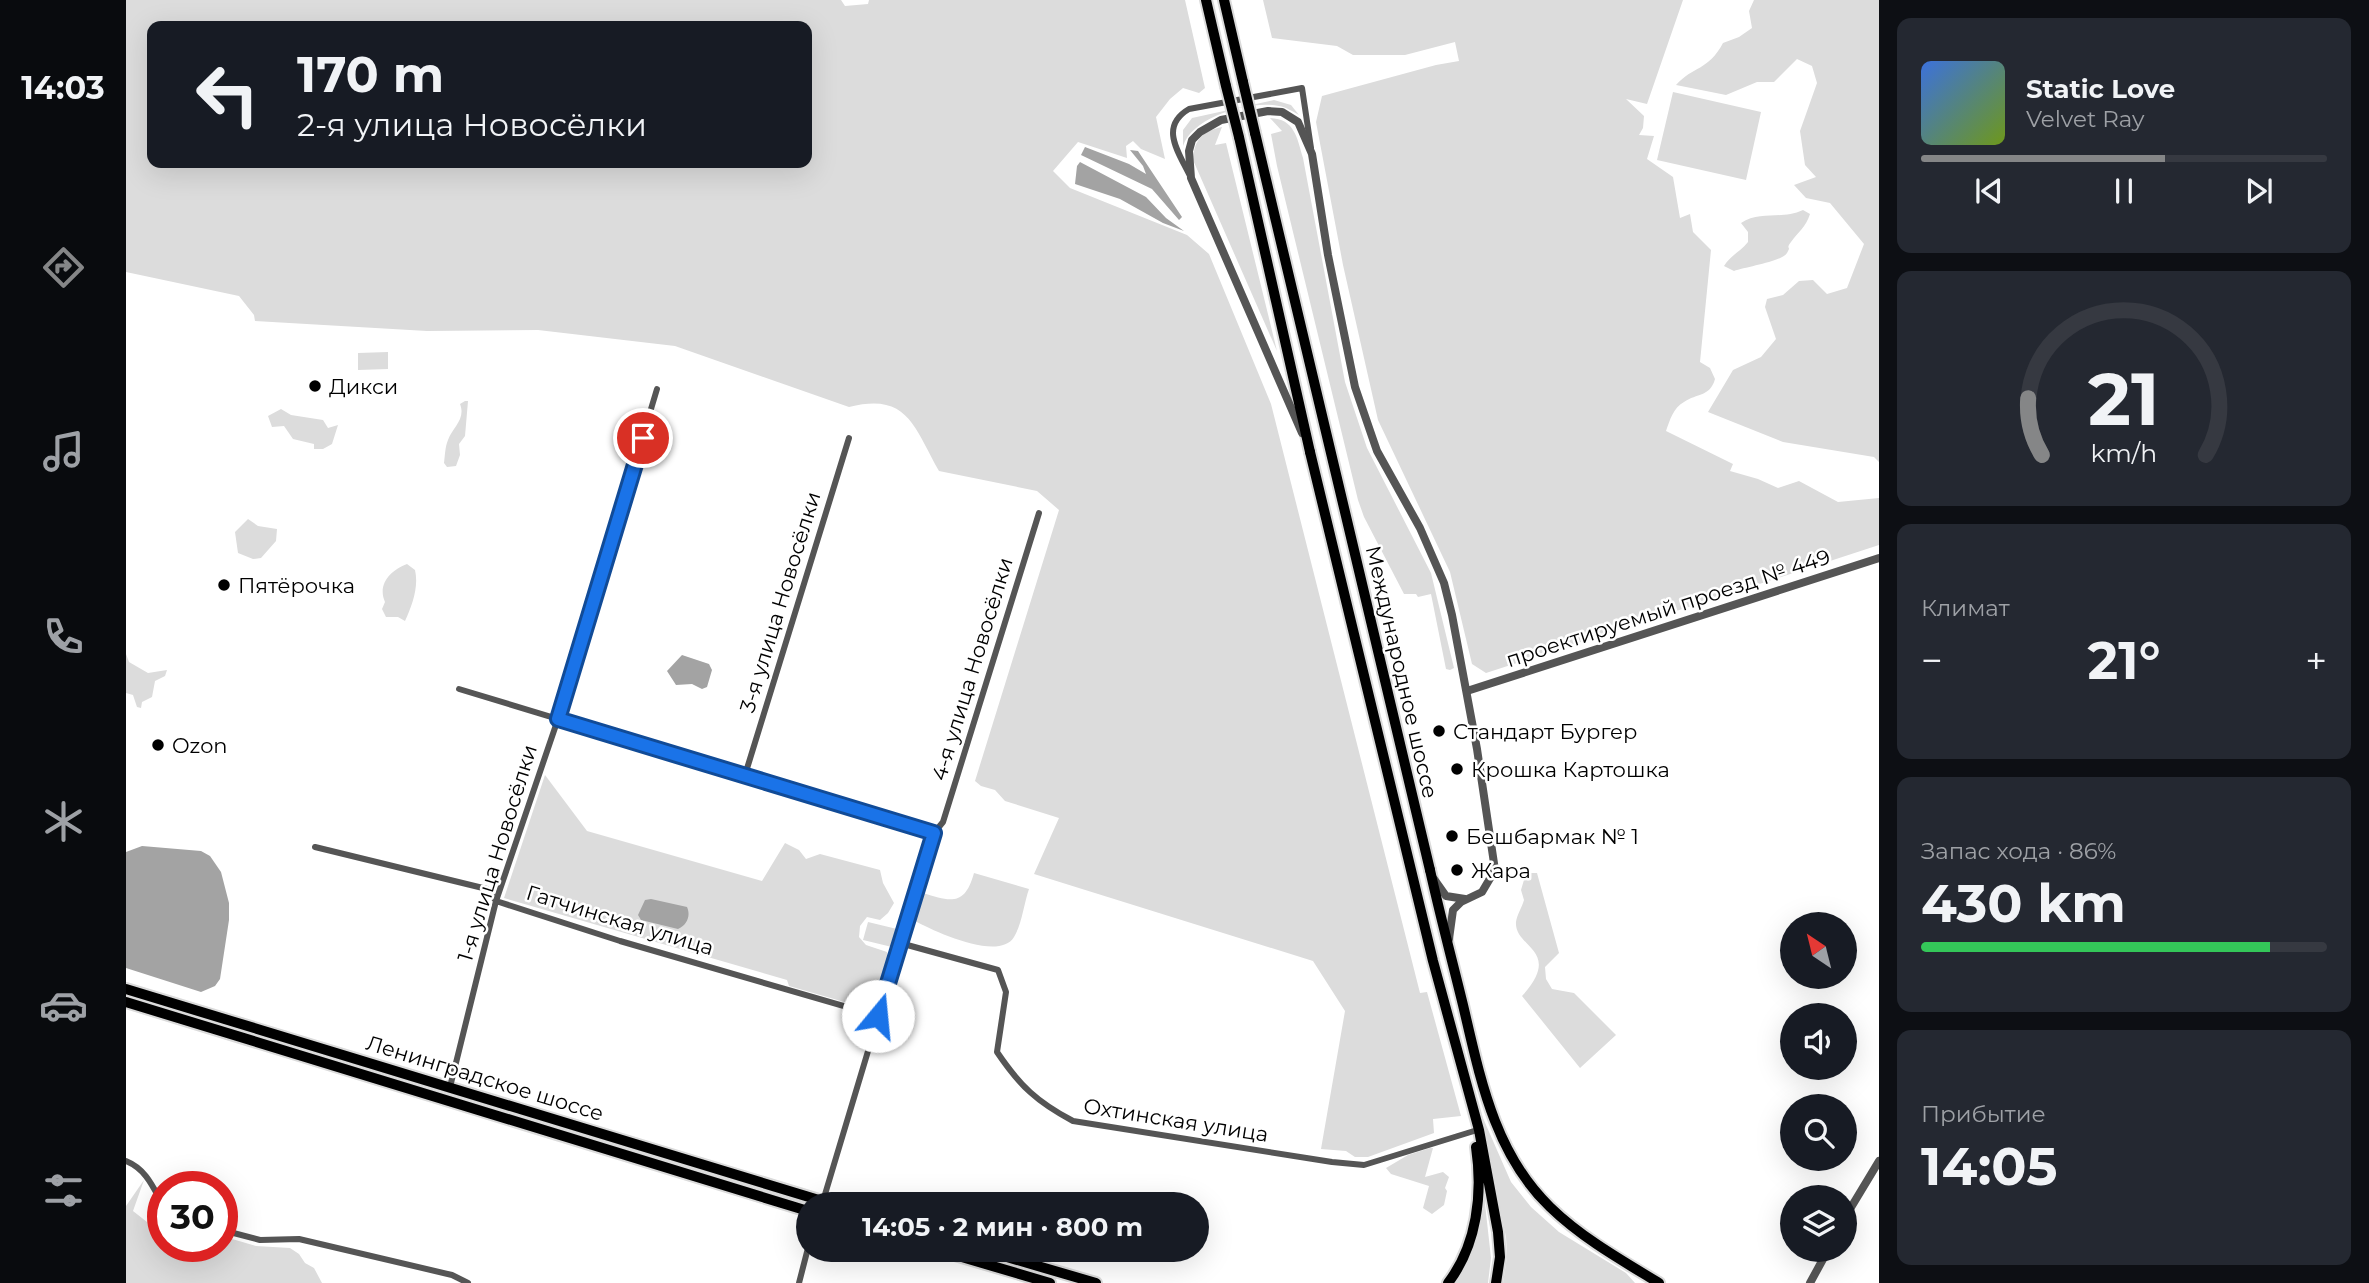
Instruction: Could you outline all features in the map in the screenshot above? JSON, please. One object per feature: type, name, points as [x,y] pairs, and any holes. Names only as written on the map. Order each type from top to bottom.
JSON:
[{"type":"highway","name":"Международное шоссе","points":[[1206,0],[1310,452],[1433,961],[1473,1110],[1498,1232],[1500,1257],[1496,1283]]},
{"type":"highway","name":"Международное шоссе","points":[[1224,0],[1486,1101],[1504,1142],[1526,1180],[1548,1205],[1569,1225],[1659,1283]]},
{"type":"highway","name":"Ленинградское шоссе","points":[[126,989],[796,1193]]},
{"type":"highway","name":"Ленинградское шоссе","points":[[126,1002],[796,1207]]},
{"type":"highway","points":[[1448,1283],[1466,1251],[1478,1211],[1473,1110]]},
{"type":"highway","points":[[1619,1258],[1667,1283]]},
{"type":"highway","points":[[979,1262],[1050,1283]]},
{"type":"highway","points":[[1024,1262],[1096,1283]]},
{"type":"street","points":[[1310,452],[1172,133],[1172,123],[1189,109],[1302,88],[1328,255],[1355,387],[1377,450],[1434,556],[1452,615],[1464,673],[1495,870],[1482,892],[1461,902],[1453,910],[1448,945]]},
{"type":"street","points":[[1191,178],[1189,151],[1192,140],[1221,120],[1268,111],[1291,115],[1304,133],[1312,153]]},
{"type":"street","name":"1-я улица Новосёлки","points":[[450,1087],[496,901],[558,719],[657,389]]},
{"type":"street","name":"3-я улица Новосёлки","points":[[745,775],[849,438]]},
{"type":"street","name":"4-я улица Новосёлки","points":[[830,1192],[900,943],[934,833],[943,822],[1039,513]]},
{"type":"street","name":"проектируемый проезд № 449","points":[[1467,691],[1879,558]]},
{"type":"street","points":[[459,690],[934,833]]},
{"type":"street","name":"Гатчинская улица","points":[[315,847],[488,889],[496,901],[878,1016]]},
{"type":"street","points":[[1430,871],[1446,896],[1471,898]]},
{"type":"street","name":"Охтинская улица","points":[[900,943],[998,970],[1006,992],[997,1052],[1013,1075],[1043,1105],[1073,1121],[1364,1165],[1474,1131]]},
{"type":"street","points":[[126,1161],[136,1165],[147,1177]]},
{"type":"street","points":[[1857,1197],[1879,1161]]},
{"type":"street","points":[[238,1234],[260,1240],[299,1239],[452,1275],[468,1283]]},
{"type":"street","points":[[799,1283],[804,1262]]},
{"type":"street","points":[[1810,1283],[1821,1262]]},
{"type":"shaded area","points":[[126,0],[841,0],[845,6],[868,4],[869,0],[1185,0],[1205,88],[1199,93],[1183,88],[1156,117],[1165,159],[1141,149],[1133,141],[1126,146],[1127,158],[1078,142],[1053,171],[1070,188],[1187,235],[1209,254],[1271,404],[1420,993],[1427,992],[1461,1116],[1433,1119],[1434,1133],[1368,1157],[1355,1157],[1346,1151],[1321,1149],[1345,1011],[1313,961],[1034,874],[1059,818],[1005,801],[995,790],[975,781],[1059,510],[1037,491],[939,471],[915,427],[897,409],[884,404],[849,407],[675,346],[538,330],[427,331],[255,321],[254,315],[239,296],[126,272]]},
{"type":"shaded area","points":[[1263,0],[1683,0],[1647,104],[1626,99],[1644,116],[1639,135],[1654,136],[1647,159],[1673,177],[1680,218],[1690,214],[1693,232],[1711,250],[1700,362],[1710,368],[1715,379],[1710,389],[1677,408],[1666,431],[1733,464],[1730,471],[1778,488],[1799,481],[1838,502],[1879,498],[1879,545],[1486,673],[1472,664],[1450,572],[1378,420],[1343,265],[1316,122],[1322,96],[1459,61],[1455,42],[1405,55],[1353,55],[1337,46],[1272,38]]},
{"type":"shaded area","points":[[1754,0],[1879,0],[1879,462],[1874,457],[1783,442],[1708,412],[1733,370],[1761,357],[1776,339],[1765,307],[1767,299],[1783,295],[1799,281],[1813,280],[1827,294],[1847,288],[1864,244],[1830,203],[1806,198],[1794,185],[1816,177],[1805,165],[1800,131],[1817,83],[1812,66],[1797,59],[1774,82],[1757,82],[1726,95],[1676,85],[1712,59],[1723,43],[1752,28],[1749,11]]},
{"type":"shaded area","points":[[1673,92],[1761,112],[1746,180],[1657,160]]},
{"type":"shaded area","points":[[1274,100],[1291,105],[1299,115],[1279,106],[1239,108],[1198,126],[1183,146],[1183,130],[1192,118]]},
{"type":"shaded area","points":[[1270,118],[1290,126],[1299,143],[1345,382],[1367,448],[1431,573],[1454,668],[1450,670],[1446,669],[1431,594],[1418,597],[1416,594],[1404,594],[1358,500],[1277,166],[1271,134],[1282,131]]},
{"type":"shaded area","points":[[1222,127],[1215,145],[1226,143],[1277,351],[1193,160],[1195,147],[1201,137]]},
{"type":"shaded area","points":[[1085,147],[1129,164],[1146,174],[1130,150],[1138,151],[1182,217],[1179,220],[1152,189],[1081,155]]},
{"type":"shaded area","points":[[1080,162],[1146,197],[1166,218],[1184,231],[1163,223],[1120,199],[1075,184]]},
{"type":"shaded area","points":[[1803,210],[1810,214],[1808,219],[1789,244],[1784,256],[1734,271],[1724,266],[1748,242],[1748,232],[1741,223],[1756,217]]},
{"type":"shaded area","points":[[388,352],[388,369],[358,370],[358,353]]},
{"type":"shaded area","points":[[468,401],[465,436],[459,444],[460,455],[456,466],[447,467],[444,463],[447,443],[460,419],[460,404]]},
{"type":"shaded area","points":[[281,409],[291,415],[323,420],[328,428],[338,425],[332,444],[323,449],[314,449],[314,444],[293,439],[284,426],[272,427],[268,416]]},
{"type":"shaded area","points":[[248,519],[258,526],[277,529],[276,541],[261,558],[253,559],[238,553],[235,532]]},
{"type":"shaded area","points":[[407,564],[415,570],[416,583],[405,621],[398,617],[386,617],[382,609],[385,602],[383,589],[387,578]]},
{"type":"shaded area","points":[[126,654],[129,662],[148,673],[167,670],[165,676],[155,681],[152,697],[142,702],[141,708],[137,707],[133,695],[126,693]]},
{"type":"shaded area","points":[[682,655],[709,664],[712,670],[707,687],[702,689],[692,684],[676,685],[667,671]]},
{"type":"shaded area","points":[[545,775],[587,831],[762,881],[785,843],[799,850],[806,859],[820,854],[880,870],[883,883],[894,903],[880,920],[867,917],[860,926],[859,937],[866,945],[887,952],[890,963],[872,1010],[789,986],[787,980],[504,898]]},
{"type":"shaded area","points":[[142,846],[201,851],[210,856],[221,872],[229,903],[229,920],[220,979],[215,986],[201,992],[126,968],[126,852]]},
{"type":"shaded area","points":[[974,873],[1029,889],[1017,932],[1006,944],[981,946],[915,921],[923,893],[956,899],[966,891]]},
{"type":"shaded area","points":[[1526,873],[1537,873],[1559,953],[1545,967],[1546,979],[1552,989],[1574,993],[1616,1035],[1580,1068],[1522,996],[1534,981],[1539,969],[1534,951],[1517,931],[1516,922],[1524,900],[1521,890]]},
{"type":"shaded area","points":[[645,900],[687,907],[689,914],[686,923],[678,929],[641,920],[638,915]]},
{"type":"shaded area","points":[[868,922],[897,929],[892,947],[863,940]]},
{"type":"shaded area","points":[[1479,1109],[1511,1182],[1531,1207],[1559,1232],[1626,1273],[1635,1283],[1503,1283],[1507,1257],[1506,1237]]},
{"type":"shaded area","points":[[1433,1148],[1425,1177],[1443,1172],[1449,1177],[1444,1205],[1432,1214],[1423,1208],[1429,1186],[1391,1174],[1386,1168],[1408,1155]]},
{"type":"shaded area","points":[[144,1180],[133,1211],[147,1222],[147,1262],[238,1262],[238,1241],[256,1246],[290,1248],[314,1268],[322,1283],[126,1283],[126,1206]]},
{"type":"shaded area","points":[[1484,1195],[1491,1258],[1488,1283],[1455,1283],[1475,1241]]},
{"type":"place","name":"Дикси","points":[[315,386]]},
{"type":"place","name":"Пятёрочка","points":[[224,585]]},
{"type":"place","name":"Стандарт Бургер","points":[[1439,731]]},
{"type":"place","name":"Ozon","points":[[158,745]]},
{"type":"place","name":"Крошка Картошка","points":[[1457,769]]},
{"type":"place","name":"Бешбармак № 1","points":[[1452,836]]},
{"type":"place","name":"Жара","points":[[1457,870]]},
{"type":"route","points":[[643,438],[558,719],[934,833],[878,1016]]}]
